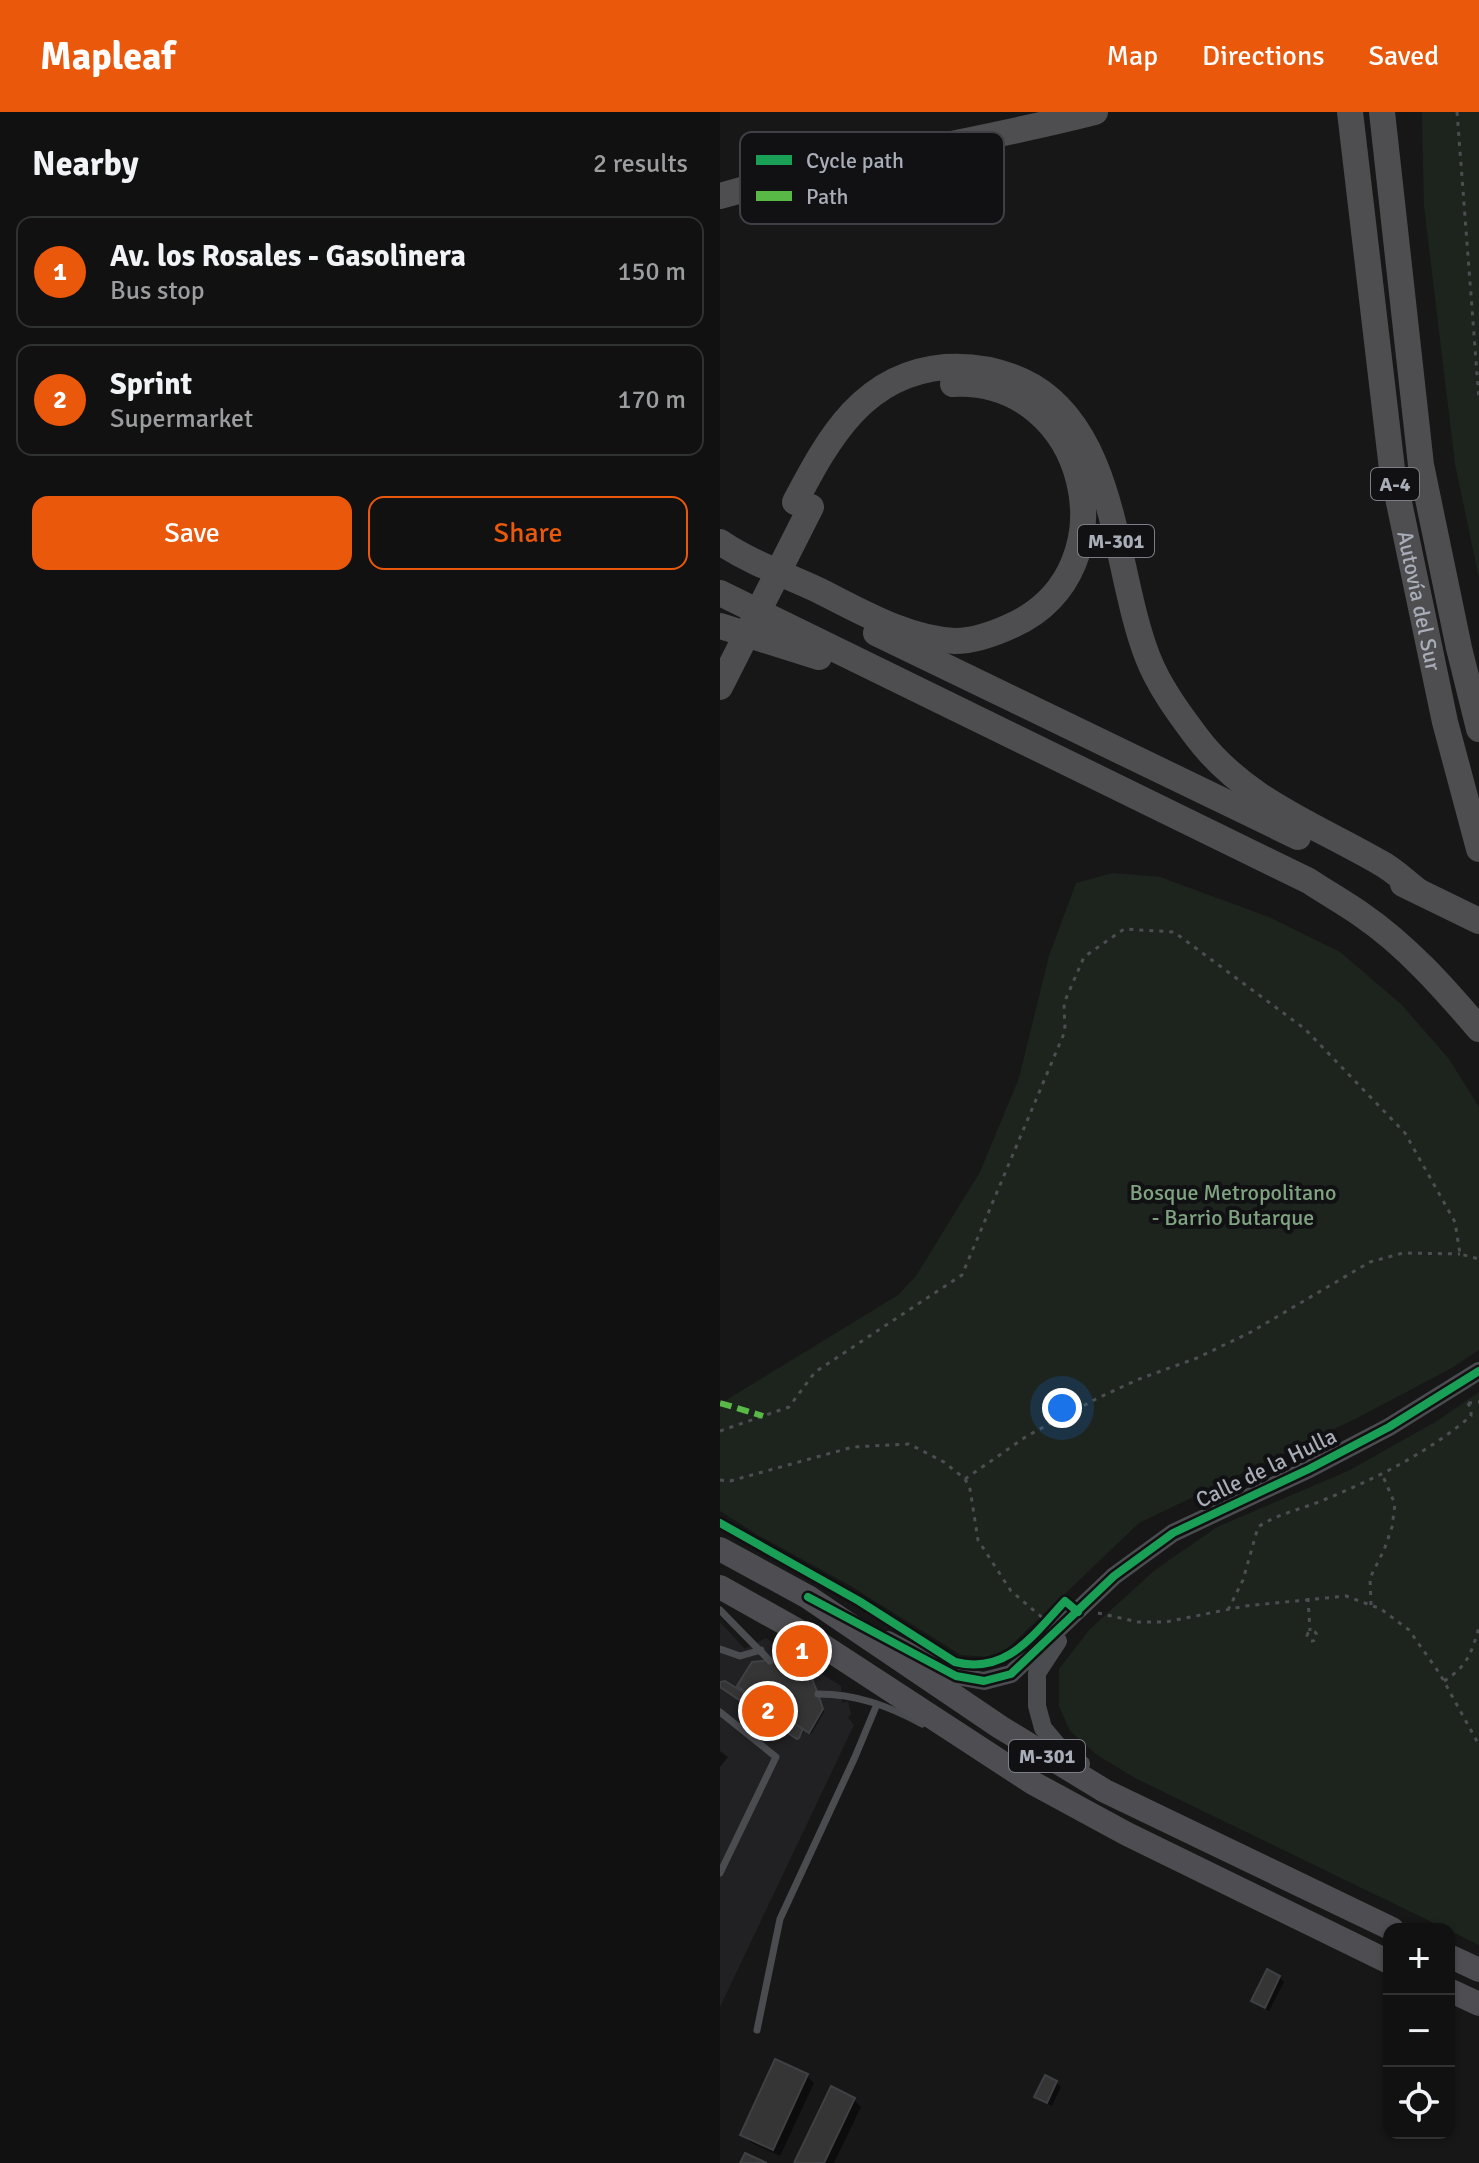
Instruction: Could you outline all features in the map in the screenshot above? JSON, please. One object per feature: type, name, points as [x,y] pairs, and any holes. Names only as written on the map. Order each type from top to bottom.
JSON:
[{"type":"highway","points":[[1004,135],[1095,112]]},
{"type":"highway","name":"Autovía del Sur","points":[[1350,112],[1392,469],[1445,722],[1479,849]]},
{"type":"highway","name":"Autovía del Sur","points":[[1382,112],[1421,465],[1479,729]]},
{"type":"highway","points":[[720,196],[740,191]]},
{"type":"highway","name":"M-301","points":[[720,687],[803,504],[820,454],[841,424],[880,389],[904,376],[931,368],[957,366],[993,369],[1046,395],[1068,416],[1086,442],[1103,486],[1133,612],[1149,660],[1168,697],[1198,738],[1222,766],[1255,794],[1381,863],[1426,895]]},
{"type":"highway","name":"M-301","points":[[720,542],[881,621],[926,636],[956,641],[993,634],[1031,617],[1058,590],[1075,561],[1082,533],[1084,509],[1081,483],[1071,451],[1053,425],[1030,406],[1003,391],[968,383],[934,385],[899,396],[870,416],[846,443],[803,504],[720,649]]},
{"type":"highway","points":[[720,558],[1239,810],[1479,921]]},
{"type":"highway","points":[[720,593],[1309,881],[1363,916],[1397,943],[1445,989],[1479,1029]]},
{"type":"highway","points":[[720,626],[928,696]]},
{"type":"highway","name":"M-301","points":[[720,1549],[808,1597],[1000,1727],[1105,1791],[1383,1925]]},
{"type":"highway","name":"M-301","points":[[720,1587],[824,1646],[1033,1783],[1127,1834],[1383,1959]]},
{"type":"highway","points":[[1455,1959],[1479,1970]]},
{"type":"highway","points":[[1455,1993],[1479,2004]]},
{"type":"street","name":"Calle de la Hulla","points":[[1078,1612],[1114,1576],[1173,1533],[1336,1455],[1479,1371]]},
{"type":"street","points":[[808,1597],[956,1676],[984,1681],[1011,1674],[1078,1612]]},
{"type":"street","points":[[1078,1612],[1037,1673],[1037,1706],[1043,1728],[1065,1754],[1245,1860]]},
{"type":"lane","points":[[720,1610],[770,1661]]},
{"type":"lane","points":[[720,1649],[740,1656],[761,1650]]},
{"type":"lane","points":[[818,1694],[841,1694],[890,1707],[929,1728]]},
{"type":"lane","points":[[757,2030],[780,1919],[877,1704]]},
{"type":"lane","points":[[720,1712],[776,1757],[720,1873]]},
{"type":"lane","points":[[942,1735],[1033,1783]]},
{"type":"path","points":[[1457,112],[1479,400]]},
{"type":"path","points":[[720,1431],[789,1407],[815,1372],[962,1275],[1065,1031],[1064,1003],[1084,957],[1124,929],[1174,932],[1305,1029],[1405,1133],[1455,1222],[1460,1254]]},
{"type":"path","points":[[965,1479],[1027,1436],[1096,1399],[1197,1358],[1251,1332],[1370,1262],[1403,1253],[1460,1254],[1479,1259]]},
{"type":"path","points":[[1228,1610],[1243,1580],[1258,1527],[1273,1517],[1322,1501],[1382,1474],[1457,1428],[1471,1416],[1471,1408],[1458,1386]]},
{"type":"path","points":[[1468,1403],[1479,1402]]},
{"type":"path","points":[[720,1480],[730,1481],[853,1447],[909,1444],[944,1462],[965,1479],[970,1489],[978,1540],[1011,1591],[1046,1621]]},
{"type":"path","points":[[1371,1605],[1370,1578],[1392,1527],[1395,1504],[1382,1474]]},
{"type":"path","points":[[1038,1630],[1065,1601],[1078,1612],[1106,1614],[1138,1622],[1166,1622],[1308,1598],[1346,1596],[1381,1609],[1409,1630],[1444,1681],[1479,1745]]},
{"type":"path","points":[[1308,1598],[1310,1631]]},
{"type":"path","points":[[1444,1681],[1460,1672],[1479,1627]]},
{"type":"shaded area","points":[[720,1622],[745,1649],[766,1638],[841,1686],[842,1703],[848,1701],[851,1714],[848,1717],[854,1725],[720,2007]]},
{"type":"green space","points":[[1422,112],[1479,112],[1479,578],[1455,464],[1424,206]]},
{"type":"green space","name":"Bosque Metropolitano - Barrio Butarque","points":[[1113,873],[1160,877],[1269,917],[1340,952],[1401,1004],[1449,1059],[1479,1107],[1479,1350],[1452,1368],[1357,1418],[1139,1523],[1006,1650],[989,1657],[961,1655],[849,1585],[720,1511],[720,1404],[898,1295],[916,1276],[980,1172],[1019,1078],[1049,956],[1076,883]]},
{"type":"green space","points":[[1479,1392],[1479,1945],[1455,1933],[1455,1923],[1434,1923],[1137,1779],[1097,1755],[1070,1731],[1059,1706],[1059,1669],[1090,1629],[1155,1570],[1217,1527],[1350,1470],[1437,1421]]},
{"type":"building","points":[[782,1659],[812,1679],[818,1694],[823,1709],[809,1733],[737,1686],[752,1662]]},
{"type":"building","points":[[725,1681],[803,1729],[799,1738],[720,1687],[720,1682]]},
{"type":"building","points":[[1267,1969],[1280,1976],[1265,2008],[1251,2001]]},
{"type":"building","points":[[775,2059],[808,2074],[773,2150],[740,2135]]},
{"type":"building","points":[[1045,2075],[1057,2081],[1047,2103],[1034,2097]]},
{"type":"building","points":[[831,2086],[855,2098],[824,2163],[794,2163]]},
{"type":"building","points":[[745,2153],[767,2163],[740,2163]]},
{"type":"marked path","points":[[720,1403],[763,1416]]},
{"type":"cycle path","points":[[808,1597],[956,1676],[984,1681],[1011,1674],[1114,1576],[1173,1533],[1309,1469],[1389,1427],[1479,1371]]},
{"type":"cycle path","points":[[720,1523],[859,1601],[955,1662],[973,1665],[1004,1657],[1030,1639],[1065,1601],[1078,1612]]},
{"type":"place","name":"Av. los Rosales - Gasolinera","points":[[802,1651]]},
{"type":"place","name":"Sprint","points":[[768,1711]]}]
